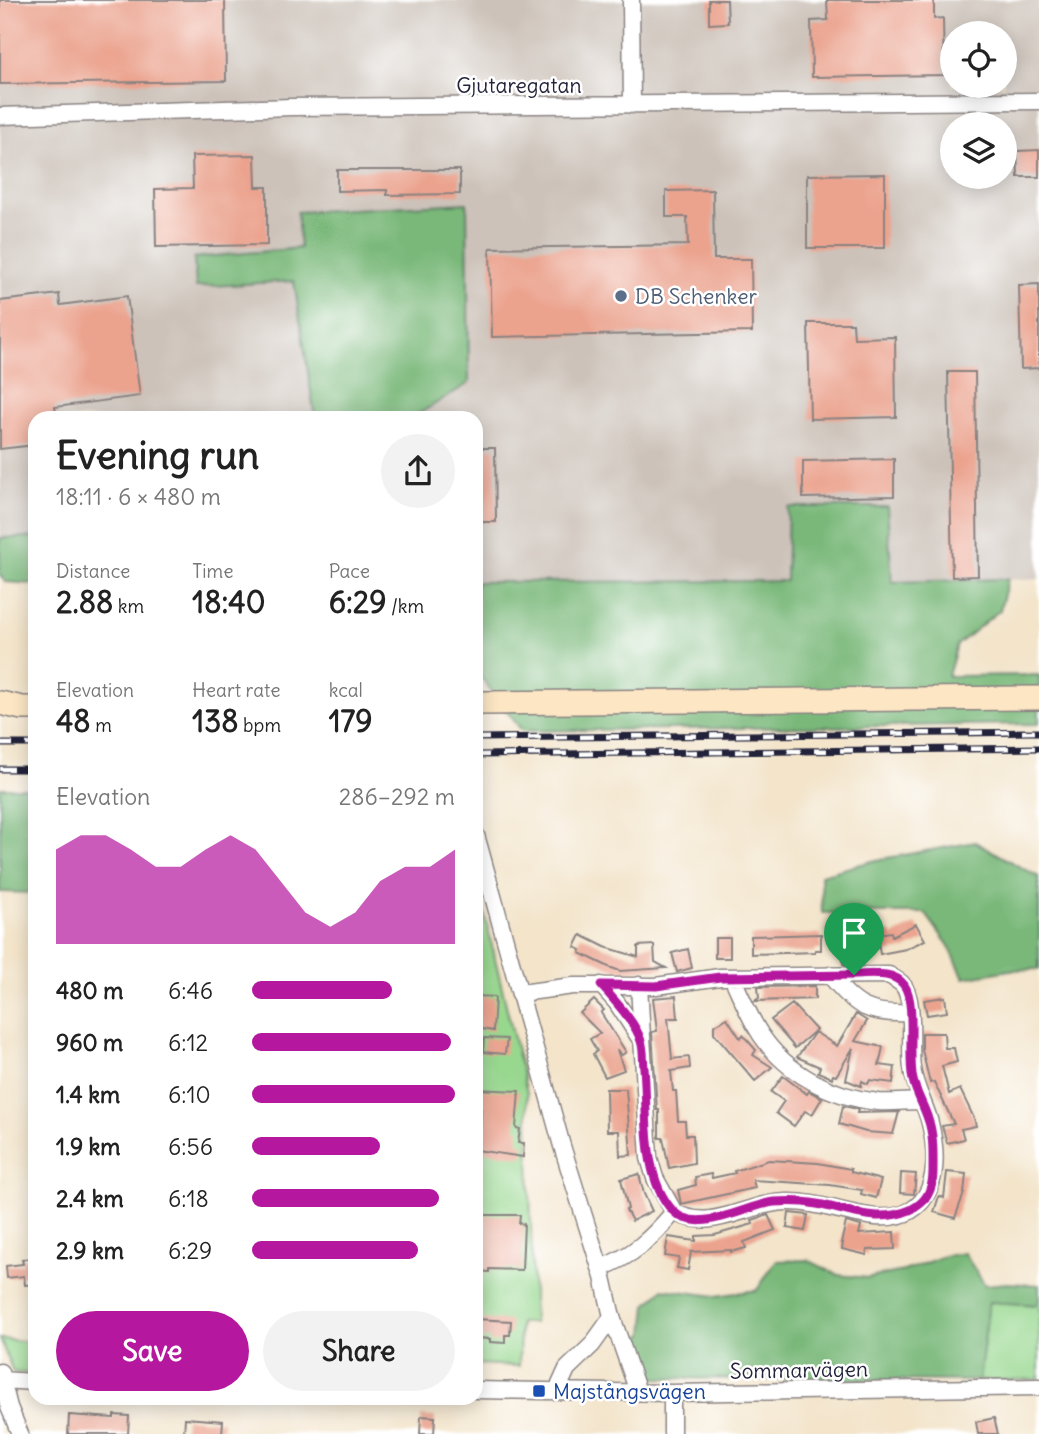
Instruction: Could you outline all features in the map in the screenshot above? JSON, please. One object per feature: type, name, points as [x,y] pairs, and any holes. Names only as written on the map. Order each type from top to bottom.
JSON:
[{"type":"main road","points":[[483,703],[1039,698]]},
{"type":"main road","points":[[1,704],[28,707]]},
{"type":"street","points":[[631,0],[632,105]]},
{"type":"street","name":"Gjutaregatan","points":[[0,116],[292,107],[1039,101]]},
{"type":"street","points":[[483,860],[562,1146],[600,1268],[612,1317],[638,1392]]},
{"type":"street","points":[[830,975],[858,1006],[877,1011],[910,1013]]},
{"type":"street","points":[[521,993],[601,985],[639,985],[656,986],[732,977],[889,975],[904,985],[910,1002],[909,1048],[913,1079],[930,1122],[933,1153],[933,1181],[927,1197],[917,1207],[898,1215],[879,1217],[815,1203],[792,1202],[772,1202],[750,1207],[709,1221],[692,1220],[674,1212],[655,1178],[649,1158],[639,985]]},
{"type":"street","points":[[732,977],[761,1035],[797,1072],[824,1088],[852,1098],[880,1102],[921,1101]]},
{"type":"street","points":[[601,985],[617,1003],[642,1042]]},
{"type":"street","points":[[600,1268],[619,1262],[635,1252],[674,1212]]},
{"type":"street","points":[[557,1391],[567,1369],[593,1345],[612,1317]]},
{"type":"street","points":[[20,1434],[1,1378],[28,1381]]},
{"type":"street","name":"Sommarvägen","points":[[483,1390],[672,1393],[1039,1387]]},
{"type":"street","points":[[672,1393],[672,1434]]},
{"type":"shaded area","points":[[0,0],[1039,0],[1039,579],[892,582],[887,507],[786,581],[483,582],[483,411],[423,411],[469,383],[297,212],[300,248],[194,258],[196,287],[294,281],[314,411],[28,411],[28,537],[0,538]]},
{"type":"green space","points":[[467,203],[469,383],[423,411],[314,411],[294,281],[196,287],[194,258],[300,248],[297,212]]},
{"type":"green space","points":[[788,507],[887,507],[892,582],[1008,579],[1000,610],[957,645],[948,676],[1039,675],[1039,724],[522,731],[483,680],[483,582],[786,581]]},
{"type":"green space","points":[[28,537],[28,584],[5,582],[0,575],[0,538]]},
{"type":"green space","points":[[0,788],[28,788],[28,893],[0,892]]},
{"type":"green space","points":[[975,842],[1039,877],[1039,969],[1010,970],[964,978],[949,946],[925,913],[822,913],[821,875],[876,860]]},
{"type":"green space","points":[[483,908],[527,1093],[534,1323],[520,1323],[519,1366],[483,1364]]},
{"type":"green space","points":[[964,1253],[985,1285],[1039,1285],[1039,1305],[989,1302],[979,1381],[640,1378],[630,1342],[644,1334],[647,1305],[663,1289],[716,1296],[757,1290],[776,1261],[808,1260],[838,1275],[868,1278],[904,1271],[944,1256]]},
{"type":"green space","points":[[989,1301],[1039,1305],[1039,1379],[979,1381]]},
{"type":"green space","points":[[0,1339],[28,1341],[28,1373],[13,1372]]},
{"type":"building","points":[[0,0],[225,0],[226,81],[0,84]]},
{"type":"building","points":[[709,0],[727,0],[728,23],[709,24]]},
{"type":"building","points":[[827,0],[934,0],[934,19],[943,18],[943,21],[940,21],[940,75],[812,77],[811,21],[828,20]]},
{"type":"building","points":[[1039,150],[1039,177],[1018,177],[1017,151]]},
{"type":"building","points":[[255,155],[256,187],[267,187],[267,245],[156,247],[155,189],[193,188],[192,156]]},
{"type":"building","points":[[337,170],[460,170],[460,194],[387,195],[387,190],[337,191]]},
{"type":"building","points":[[885,174],[885,248],[807,248],[807,175]]},
{"type":"building","name":"DB Schenker","points":[[713,190],[714,259],[751,259],[752,332],[492,337],[490,248],[688,245],[687,217],[666,217],[666,191]]},
{"type":"building","points":[[1039,284],[1039,368],[1021,369],[1019,285]]},
{"type":"building","points":[[59,294],[60,305],[127,296],[140,396],[55,407],[56,411],[28,411],[28,446],[0,449],[0,301]]},
{"type":"building","points":[[808,323],[853,323],[854,338],[895,337],[896,417],[810,419]]},
{"type":"building","points":[[948,372],[975,372],[978,576],[952,577]]},
{"type":"building","points":[[483,448],[495,448],[496,522],[483,522]]},
{"type":"building","points":[[894,459],[894,496],[803,498],[803,461]]},
{"type":"building","points":[[916,924],[925,940],[906,949],[880,954],[877,934],[891,932],[892,936]]},
{"type":"building","points":[[821,934],[821,950],[815,952],[751,954],[751,936]]},
{"type":"building","points":[[581,935],[605,947],[638,957],[638,946],[654,945],[655,962],[666,968],[620,971],[609,967],[580,953],[581,950],[575,947]]},
{"type":"building","points":[[715,938],[730,938],[730,958],[715,958]]},
{"type":"building","points":[[843,947],[861,948],[861,964],[843,964]]},
{"type":"building","points":[[688,949],[692,968],[677,972],[672,953]]},
{"type":"building","points":[[815,986],[815,999],[754,1001],[759,998],[758,987]]},
{"type":"building","points":[[483,996],[495,997],[493,1031],[483,1029]]},
{"type":"building","points":[[676,996],[678,1018],[668,1018],[672,1059],[689,1057],[690,1068],[671,1071],[673,1091],[676,1091],[678,1121],[685,1121],[686,1135],[693,1135],[694,1163],[669,1168],[663,1138],[659,1138],[652,1032],[657,1031],[653,998]]},
{"type":"building","points":[[945,997],[947,1012],[927,1015],[924,1000]]},
{"type":"building","points":[[594,1000],[604,1010],[601,1013],[626,1052],[622,1055],[617,1050],[624,1070],[605,1077],[593,1054],[597,1051],[590,1039],[600,1033],[580,1013]]},
{"type":"building","points":[[792,1004],[816,1030],[795,1048],[771,1020]]},
{"type":"building","points":[[856,1014],[867,1021],[855,1041],[883,1047],[879,1065],[895,1067],[893,1083],[870,1080],[868,1084],[862,1081],[861,1086],[846,1080],[853,1048],[836,1076],[833,1075],[832,1078],[818,1072],[820,1067],[797,1057],[815,1032],[837,1046]]},
{"type":"building","points":[[727,1018],[740,1038],[743,1035],[756,1050],[753,1055],[772,1067],[755,1081],[714,1033],[714,1026]]},
{"type":"building","points":[[922,1033],[944,1033],[945,1048],[954,1048],[957,1062],[942,1066],[949,1094],[960,1089],[974,1118],[976,1126],[961,1129],[964,1139],[947,1143],[942,1126],[954,1124],[934,1082],[930,1083],[922,1050]]},
{"type":"building","points":[[484,1038],[507,1039],[505,1054],[483,1052]]},
{"type":"building","points":[[783,1076],[807,1094],[809,1091],[822,1098],[812,1115],[805,1111],[794,1126],[776,1113],[784,1101],[771,1092]]},
{"type":"building","points":[[483,1089],[519,1091],[516,1128],[520,1129],[518,1143],[524,1143],[523,1157],[483,1151]]},
{"type":"building","points":[[606,1089],[626,1089],[631,1155],[620,1156],[619,1131],[607,1131]]},
{"type":"building","points":[[843,1106],[858,1109],[857,1113],[899,1112],[893,1134],[866,1132],[839,1124]]},
{"type":"building","points":[[769,1160],[818,1163],[851,1169],[851,1172],[881,1180],[876,1198],[861,1194],[862,1190],[830,1185],[753,1180],[755,1188],[681,1204],[678,1190],[696,1185],[695,1177],[711,1174],[712,1178],[735,1173],[734,1171]]},
{"type":"building","points":[[947,1172],[966,1174],[964,1193],[955,1218],[934,1212],[939,1196],[944,1198]]},
{"type":"building","points":[[901,1173],[916,1174],[914,1194],[900,1193]]},
{"type":"building","points":[[639,1174],[652,1211],[632,1221],[626,1210],[628,1209],[621,1179]]},
{"type":"building","points":[[789,1213],[808,1215],[805,1231],[787,1228]]},
{"type":"building","points":[[483,1215],[520,1215],[519,1223],[524,1224],[522,1270],[489,1269],[489,1272],[483,1272]]},
{"type":"building","points":[[768,1215],[775,1230],[744,1242],[746,1248],[731,1252],[691,1252],[688,1270],[677,1268],[679,1258],[665,1256],[668,1237],[696,1241],[696,1236],[715,1235],[753,1224],[752,1220]]},
{"type":"building","points":[[846,1222],[861,1226],[859,1234],[894,1232],[895,1249],[867,1250],[867,1255],[842,1249]]},
{"type":"building","points":[[22,1259],[28,1259],[28,1285],[25,1285],[24,1276],[7,1278],[6,1266],[23,1264]]},
{"type":"building","points":[[483,1319],[511,1321],[510,1335],[505,1335],[505,1343],[490,1342],[490,1339],[483,1338]]},
{"type":"building","points":[[69,1415],[114,1418],[114,1415],[129,1416],[128,1434],[68,1434]]},
{"type":"building","points":[[421,1416],[435,1417],[434,1434],[420,1434]]},
{"type":"building","points":[[185,1418],[223,1421],[222,1434],[184,1433]]},
{"type":"building","points":[[994,1418],[998,1434],[978,1434],[976,1422]]},
{"type":"railway","points":[[483,738],[1039,732]]},
{"type":"railway","points":[[0,744],[28,744]]},
{"type":"railway","points":[[483,755],[1039,748]]},
{"type":"railway","points":[[0,769],[28,769]]},
{"type":"place","name":"DB Schenker","points":[[621,296]]},
{"type":"place","name":"Majstångsvägen","points":[[539,1391]]},
{"type":"route","points":[[854,975],[889,975],[904,985],[910,1002],[909,1048],[913,1079],[930,1122],[933,1153],[933,1181],[927,1197],[917,1207],[898,1215],[879,1217],[815,1203],[792,1202],[772,1202],[750,1207],[709,1221],[692,1220],[674,1212],[655,1178],[649,1158],[642,1042],[617,1003],[601,985],[656,986],[720,977],[854,975]]}]
